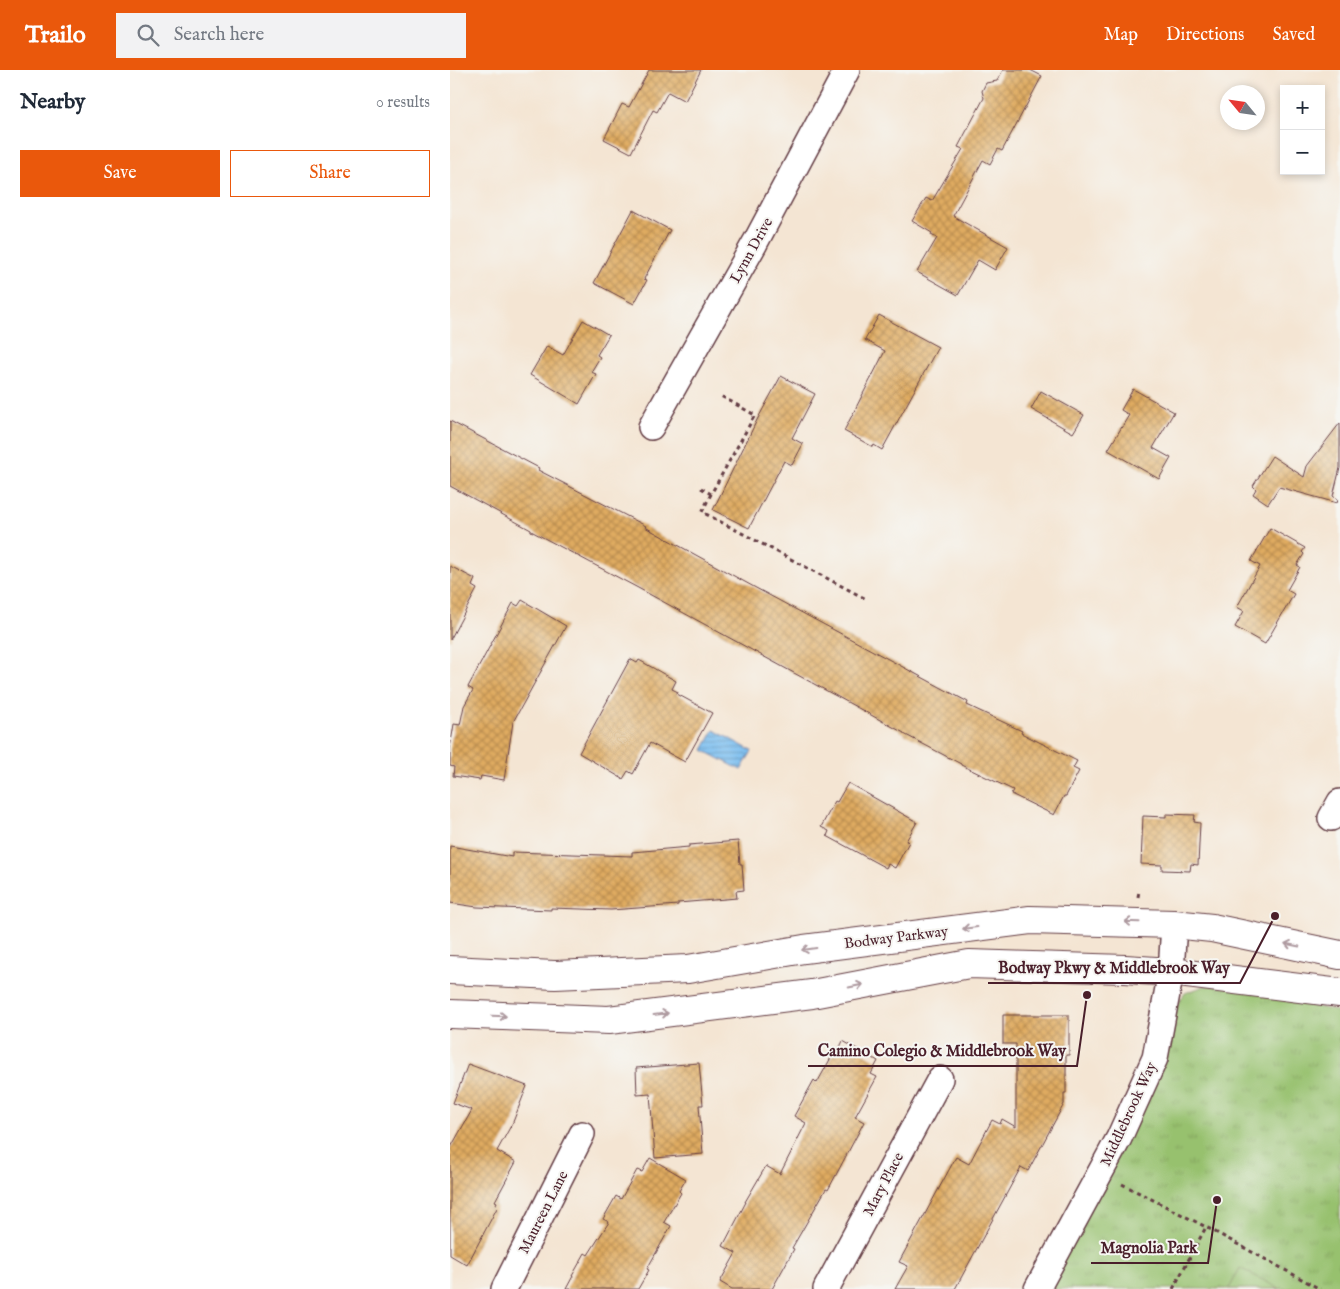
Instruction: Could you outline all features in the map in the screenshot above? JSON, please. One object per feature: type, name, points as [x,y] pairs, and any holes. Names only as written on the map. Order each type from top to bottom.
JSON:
[{"type":"street","name":"Lynn Drive","points":[[651,427],[755,243],[847,70]]},
{"type":"street","name":"Bodway Parkway","points":[[450,970],[555,976],[688,969],[804,949],[1030,920],[1174,924],[1212,928],[1340,954]]},
{"type":"street","name":"Middlebrook Way","points":[[1037,1289],[1119,1138],[1155,1058],[1171,972],[1174,924]]},
{"type":"street","points":[[450,1014],[609,1020],[812,994],[969,964],[1126,968],[1340,993]]},
{"type":"street","name":"Mary Place","points":[[826,1289],[940,1079]]},
{"type":"street","name":"Maureen Lane","points":[[504,1289],[582,1134]]},
{"type":"path","points":[[719,394],[755,415],[702,512],[866,599]]},
{"type":"path","points":[[701,488],[711,494]]},
{"type":"path","points":[[1138,897],[1139,891]]},
{"type":"path","points":[[1121,1184],[1206,1227],[1320,1289]]},
{"type":"path","points":[[1173,1289],[1206,1227]]},
{"type":"green space","points":[[1207,985],[1235,988],[1340,1012],[1340,1289],[1045,1289],[1169,1016],[1185,993]]},
{"type":"green space","points":[[1240,1268],[1280,1289],[1229,1289]]},
{"type":"water","points":[[714,730],[752,751],[741,770],[703,750]]},
{"type":"building","points":[[649,70],[701,70],[685,101],[668,92],[657,112],[653,110],[631,153],[604,139],[622,104],[629,107]]},
{"type":"building","points":[[1003,70],[1030,70],[1042,76],[1002,151],[998,149],[990,164],[983,160],[953,216],[1008,247],[995,270],[978,260],[958,295],[917,272],[937,238],[912,221],[926,198],[932,201],[963,149],[958,147],[984,98],[982,91],[986,83],[997,81]]},
{"type":"building","points":[[633,210],[670,230],[644,279],[647,280],[634,304],[594,283]]},
{"type":"building","points":[[879,315],[938,347],[882,450],[844,431],[885,351],[865,340]]},
{"type":"building","points":[[583,320],[609,335],[597,355],[600,357],[591,372],[596,374],[579,404],[530,375],[547,346],[563,355]]},
{"type":"building","points":[[781,376],[815,394],[792,438],[803,444],[792,465],[784,461],[749,528],[713,510]]},
{"type":"building","points":[[1133,389],[1174,412],[1153,448],[1171,458],[1159,479],[1108,450],[1129,415],[1121,410]]},
{"type":"building","points":[[1041,391],[1084,415],[1073,433],[1031,409]]},
{"type":"building","points":[[450,421],[968,702],[967,705],[1022,731],[1021,733],[1077,761],[1073,768],[1079,771],[1066,796],[1064,796],[1054,815],[1011,794],[1013,790],[961,765],[450,486]]},
{"type":"building","points":[[1340,423],[1340,468],[1333,496],[1338,500],[1337,503],[1279,487],[1268,504],[1253,494],[1256,489],[1253,486],[1272,456],[1304,477],[1307,466]]},
{"type":"building","points":[[1270,528],[1305,548],[1302,552],[1304,554],[1297,565],[1300,567],[1287,590],[1294,594],[1265,644],[1235,627],[1244,611],[1237,607],[1260,566],[1251,561]]},
{"type":"building","points":[[450,566],[475,579],[472,586],[477,589],[450,640]]},
{"type":"building","points":[[522,600],[566,626],[513,722],[504,780],[481,776],[480,780],[453,776],[454,767],[450,766],[450,749],[454,724],[460,725],[464,706],[473,690],[468,687],[513,603],[518,606]]},
{"type":"building","points":[[630,659],[637,663],[639,660],[676,681],[672,689],[678,692],[677,694],[712,713],[685,762],[650,743],[633,774],[628,771],[623,779],[579,753]]},
{"type":"building","points":[[848,783],[917,822],[906,841],[909,842],[895,868],[888,864],[886,868],[827,836],[829,831],[821,827],[835,801],[837,802]]},
{"type":"building","points":[[1166,814],[1195,815],[1194,822],[1200,823],[1198,865],[1191,864],[1190,871],[1162,870],[1162,865],[1141,864],[1143,816],[1166,817]]},
{"type":"building","points":[[738,841],[744,890],[736,891],[737,898],[611,910],[477,907],[450,903],[450,846],[512,857],[512,852],[632,856],[632,852]]},
{"type":"building","points":[[1003,1015],[1069,1015],[1069,1055],[1066,1055],[1066,1093],[1064,1093],[1064,1104],[1028,1171],[1021,1167],[955,1289],[895,1289],[908,1266],[899,1262],[956,1157],[969,1164],[992,1120],[1000,1124],[1002,1119],[1016,1127],[1016,1044],[1003,1044]]},
{"type":"building","points":[[843,1041],[878,1061],[871,1074],[877,1077],[855,1117],[864,1122],[828,1190],[826,1189],[792,1248],[794,1249],[772,1289],[732,1289],[720,1282],[736,1253],[723,1246],[766,1166],[780,1174],[806,1123],[794,1116],[814,1080],[817,1083],[833,1054],[836,1055]]},
{"type":"building","points":[[699,1063],[703,1105],[699,1105],[703,1154],[655,1158],[650,1094],[637,1095],[636,1068]]},
{"type":"building","points":[[468,1064],[527,1086],[513,1122],[497,1151],[516,1162],[495,1201],[497,1202],[495,1206],[497,1208],[467,1265],[450,1255],[450,1149],[472,1110],[453,1103]]},
{"type":"building","points":[[650,1158],[686,1179],[679,1191],[681,1193],[664,1222],[671,1226],[638,1289],[566,1289],[585,1253],[588,1255],[609,1222],[603,1219],[616,1196],[621,1199],[637,1170],[642,1172]]},
{"type":"place","name":"Bodway Pkwy & Middlebrook Way","points":[[1275,916]]},
{"type":"place","name":"Camino Colegio & Middlebrook Way","points":[[1087,995]]},
{"type":"place","name":"Magnolia Park","points":[[1217,1200]]}]
